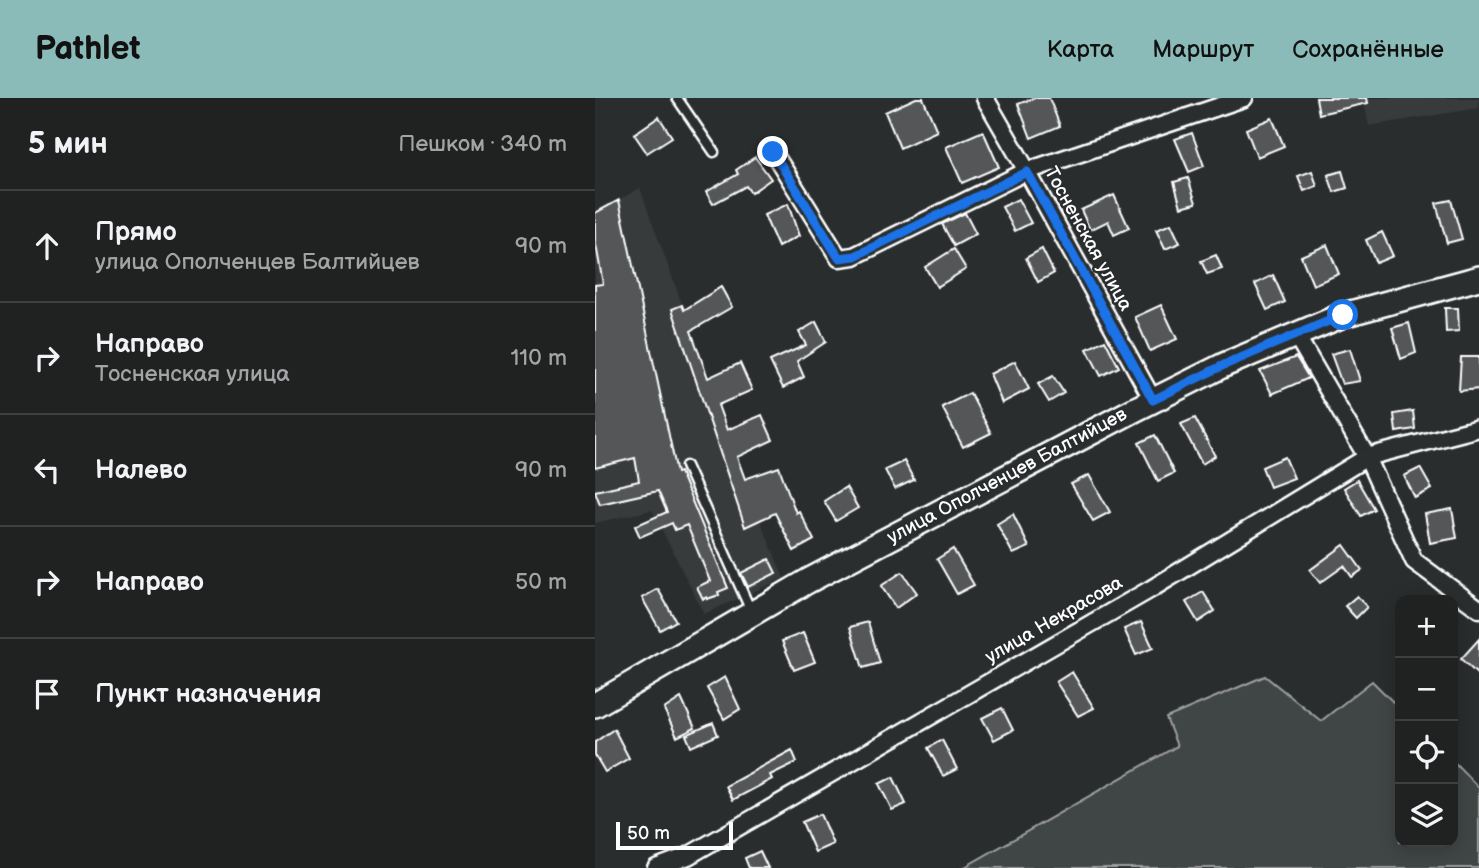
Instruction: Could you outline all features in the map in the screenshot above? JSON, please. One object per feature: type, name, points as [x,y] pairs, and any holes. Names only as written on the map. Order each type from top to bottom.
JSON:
[{"type":"main road","name":"улица Ополченцев Балтийцев","points":[[595,705],[809,581],[1224,365],[1343,315],[1479,278]]},
{"type":"street","name":"Тосненская улица","points":[[985,98],[1153,400]]},
{"type":"street","points":[[773,152],[839,258],[855,256],[1027,172],[1244,98]]},
{"type":"street","points":[[1296,334],[1367,457],[1414,561],[1479,609]]},
{"type":"street","name":"улица Некрасова","points":[[656,868],[688,856],[1104,616],[1367,457],[1479,428]]},
{"type":"lane","points":[[677,98],[714,152]]},
{"type":"lane","points":[[685,466],[753,614]]},
{"type":"shaded area","points":[[1363,98],[1479,98],[1479,108],[1369,126]]},
{"type":"shaded area","points":[[640,188],[760,520],[784,578],[704,614],[652,510],[595,523],[595,213]]},
{"type":"shaded area","points":[[1265,676],[1321,721],[1372,681],[1395,704],[1395,847],[1458,847],[1458,766],[1479,788],[1479,868],[963,868],[1177,746],[1166,718]]},
{"type":"building","points":[[916,98],[923,98],[937,131],[900,148],[885,112]]},
{"type":"building","points":[[1034,98],[1049,98],[1060,126],[1031,138],[1018,104]]},
{"type":"building","points":[[1316,98],[1367,98],[1368,103],[1319,114]]},
{"type":"building","points":[[659,117],[672,137],[647,153],[634,134]]},
{"type":"building","points":[[1272,118],[1284,146],[1257,157],[1246,129]]},
{"type":"building","points":[[983,131],[999,167],[962,183],[946,147]]},
{"type":"building","points":[[1192,133],[1204,166],[1189,172],[1175,139]]},
{"type":"building","points":[[755,157],[771,179],[751,193],[746,186],[713,204],[706,192],[738,174],[736,170]]},
{"type":"building","points":[[1312,171],[1317,186],[1304,191],[1298,176]]},
{"type":"building","points":[[1342,171],[1347,188],[1334,192],[1328,175]]},
{"type":"building","points":[[1188,178],[1196,203],[1181,207],[1174,182]]},
{"type":"building","points":[[1114,195],[1129,228],[1114,235],[1108,221],[1090,230],[1081,210]]},
{"type":"building","points":[[1018,199],[1031,223],[1015,231],[1002,207]]},
{"type":"building","points":[[619,200],[677,473],[680,472],[728,588],[707,599],[703,599],[697,587],[710,581],[687,525],[675,530],[672,523],[640,537],[635,526],[667,512],[658,491],[600,504],[595,491],[639,481],[635,458],[595,468],[595,285],[603,284],[595,239],[595,213]]},
{"type":"building","points":[[1451,200],[1462,239],[1447,243],[1436,203]]},
{"type":"building","points":[[788,204],[799,236],[778,247],[764,215]]},
{"type":"building","points":[[965,213],[976,234],[954,246],[942,224]]},
{"type":"building","points":[[1171,224],[1180,243],[1165,249],[1156,230]]},
{"type":"building","points":[[1382,232],[1393,256],[1376,263],[1366,240]]},
{"type":"building","points":[[1327,245],[1339,274],[1313,285],[1301,256]]},
{"type":"building","points":[[954,249],[966,269],[937,287],[925,267]]},
{"type":"building","points":[[1042,249],[1054,273],[1038,282],[1026,258]]},
{"type":"building","points":[[1216,255],[1222,269],[1207,274],[1201,261]]},
{"type":"building","points":[[1273,275],[1285,302],[1267,310],[1255,284]]},
{"type":"building","points":[[721,287],[732,307],[691,331],[708,378],[740,363],[752,390],[718,405],[727,430],[762,415],[773,440],[737,457],[745,479],[779,467],[796,513],[799,511],[814,540],[794,551],[775,513],[745,527],[672,309],[682,305],[684,310]]},
{"type":"building","points":[[1161,305],[1177,339],[1150,351],[1135,317]]},
{"type":"building","points":[[1445,308],[1458,308],[1459,331],[1446,332]]},
{"type":"building","points":[[816,322],[826,342],[797,361],[804,377],[783,388],[770,361],[806,345],[799,332]]},
{"type":"building","points":[[1409,323],[1416,353],[1401,359],[1392,328]]},
{"type":"building","points":[[1105,340],[1119,367],[1101,376],[1087,349]]},
{"type":"building","points":[[1350,349],[1360,381],[1342,384],[1331,354]]},
{"type":"building","points":[[1296,357],[1309,378],[1272,394],[1260,371]]},
{"type":"building","points":[[1461,357],[1479,357],[1479,389],[1459,391]]},
{"type":"building","points":[[1015,361],[1029,389],[1002,403],[990,374]]},
{"type":"building","points":[[1053,376],[1064,393],[1049,402],[1038,384]]},
{"type":"building","points":[[970,393],[991,433],[963,447],[942,407]]},
{"type":"building","points":[[1413,411],[1415,429],[1396,432],[1394,414]]},
{"type":"building","points":[[1195,418],[1215,456],[1202,464],[1181,424]]},
{"type":"building","points":[[1155,435],[1174,473],[1158,481],[1139,443]]},
{"type":"building","points":[[1285,457],[1294,478],[1270,487],[1262,467]]},
{"type":"building","points":[[904,461],[914,480],[895,489],[885,470]]},
{"type":"building","points":[[1420,468],[1432,489],[1415,498],[1404,476]]},
{"type":"building","points":[[1089,475],[1110,512],[1093,521],[1071,484]]},
{"type":"building","points":[[1357,480],[1374,509],[1361,516],[1344,488]]},
{"type":"building","points":[[846,487],[858,508],[836,521],[824,501]]},
{"type":"building","points":[[1452,509],[1457,538],[1430,543],[1425,514]]},
{"type":"building","points":[[1013,514],[1029,547],[1013,554],[997,524]]},
{"type":"building","points":[[1344,545],[1362,570],[1352,577],[1344,566],[1320,583],[1310,570]]},
{"type":"building","points":[[953,549],[974,585],[957,594],[937,559]]},
{"type":"building","points":[[769,559],[776,573],[748,587],[741,573]]},
{"type":"building","points":[[902,572],[917,593],[896,608],[881,586]]},
{"type":"building","points":[[658,589],[676,621],[660,630],[642,598]]},
{"type":"building","points":[[1203,592],[1215,611],[1198,622],[1186,602]]},
{"type":"building","points":[[1357,596],[1367,607],[1356,618],[1345,606]]},
{"type":"building","points":[[868,622],[880,663],[863,668],[850,627]]},
{"type":"building","points":[[1141,622],[1153,648],[1136,655],[1124,629]]},
{"type":"building","points":[[803,633],[815,662],[794,670],[782,641]]},
{"type":"building","points":[[1479,639],[1479,676],[1461,659]]},
{"type":"building","points":[[1072,672],[1094,708],[1078,716],[1056,682]]},
{"type":"building","points":[[725,677],[740,709],[724,719],[707,688]]},
{"type":"building","points":[[681,698],[695,728],[677,737],[664,709]]},
{"type":"building","points":[[1002,708],[1013,730],[994,740],[982,718]]},
{"type":"building","points":[[713,723],[718,735],[691,747],[686,735]]},
{"type":"building","points":[[614,729],[629,758],[605,772],[595,755],[595,742]]},
{"type":"building","points":[[942,740],[957,769],[943,776],[928,748]]},
{"type":"building","points":[[792,750],[797,762],[770,775],[772,779],[733,800],[726,786]]},
{"type":"building","points":[[893,777],[906,804],[892,810],[879,784]]},
{"type":"building","points":[[820,814],[833,844],[815,852],[802,822]]},
{"type":"building","points":[[760,851],[768,868],[749,868],[745,858]]},
{"type":"route","points":[[773,152],[839,258],[855,256],[1027,172],[1153,400],[1224,365],[1343,315]]}]
